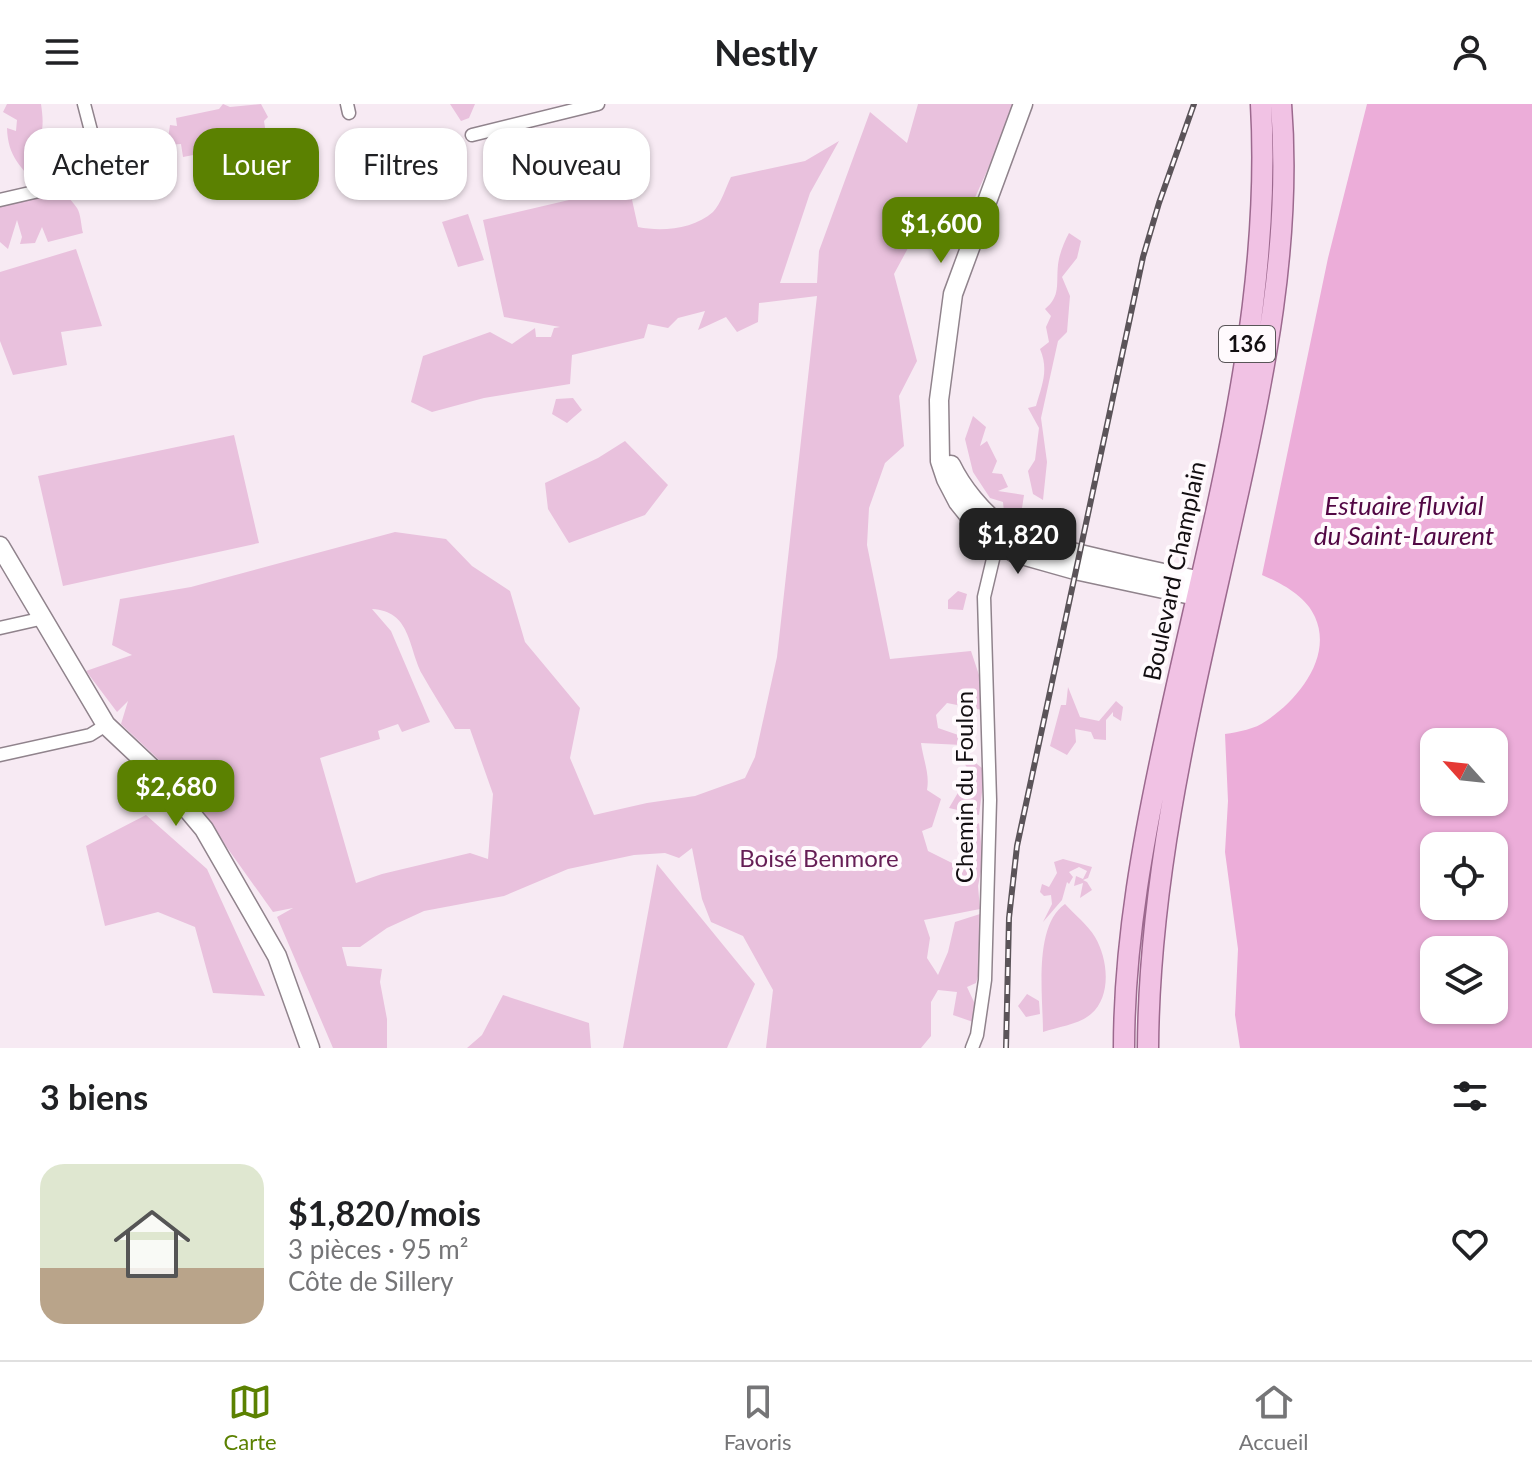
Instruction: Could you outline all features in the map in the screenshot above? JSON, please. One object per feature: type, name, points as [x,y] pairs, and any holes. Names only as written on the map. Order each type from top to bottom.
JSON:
[{"type":"main road","name":"Boulevard Champlain","points":[[1148,1048],[1154,928],[1161,871],[1254,295],[1262,196],[1261,104]]},
{"type":"main road","name":"Boulevard Champlain","points":[[1124,1048],[1130,951],[1143,846],[1207,590],[1251,435],[1273,305],[1282,206],[1281,104]]},
{"type":"street","points":[[0,200],[95,178],[101,169],[84,104]]},
{"type":"street","points":[[1023,104],[953,294],[939,400],[939,441],[967,490],[1015,553],[1054,565],[1207,590]]},
{"type":"street","points":[[472,135],[598,105]]},
{"type":"street","name":"Chemin du Foulon","points":[[972,1048],[977,1035],[985,980],[990,778],[984,597],[1000,535]]},
{"type":"street","points":[[0,546],[106,725],[157,773],[204,829],[277,956],[310,1048]]},
{"type":"street","points":[[0,628],[44,618]]},
{"type":"street","points":[[0,755],[90,735],[106,725]]},
{"type":"green space","points":[[7,104],[41,104],[42,128],[24,128],[24,170],[8,138],[7,128],[16,131],[17,120],[3,112]]},
{"type":"green space","points":[[223,104],[230,107],[261,104],[268,117],[264,121],[265,128],[193,128],[193,155],[183,157],[181,144],[177,144],[177,128],[170,128],[170,125],[177,126],[176,118],[219,109]]},
{"type":"green space","points":[[450,104],[475,104],[469,118],[461,121]]},
{"type":"green space","name":"Boisé Benmore","points":[[918,104],[1014,104],[973,202],[928,211],[894,274],[917,361],[899,396],[904,446],[885,463],[869,508],[867,545],[890,659],[971,651],[985,693],[982,710],[947,703],[936,715],[938,728],[964,737],[970,756],[985,770],[979,815],[949,808],[970,772],[960,757],[962,745],[921,743],[927,790],[941,799],[932,827],[922,831],[928,851],[954,864],[957,872],[964,833],[979,823],[983,861],[978,886],[980,909],[924,920],[930,938],[927,958],[938,975],[948,952],[955,922],[980,914],[982,962],[976,983],[967,987],[974,1002],[976,1023],[953,1015],[957,992],[938,990],[931,1002],[931,1036],[921,1048],[766,1048],[773,990],[743,936],[711,922],[702,899],[692,848],[679,858],[665,853],[634,855],[568,869],[504,896],[424,911],[387,928],[360,947],[342,947],[347,966],[382,969],[380,982],[387,1019],[387,1048],[333,1048],[277,917],[293,908],[273,912],[176,776],[121,724],[128,701],[117,712],[86,671],[132,655],[112,645],[120,599],[191,587],[395,532],[446,539],[472,566],[510,591],[525,642],[580,708],[570,758],[594,815],[695,796],[745,778],[755,757],[777,657],[817,296],[759,303],[758,322],[737,332],[726,317],[698,330],[705,311],[678,318],[668,328],[648,324],[644,338],[572,355],[570,384],[484,398],[432,412],[411,402],[423,356],[490,332],[512,344],[535,328],[536,337],[551,337],[554,328],[560,327],[504,317],[483,220],[569,200],[632,200],[638,227],[677,228],[697,222],[713,212],[731,177],[805,161],[839,141],[810,193],[780,283],[817,283],[819,251],[870,112],[907,143]],"holes":[[[372,609],[394,616],[406,632],[422,674],[455,729],[470,729],[493,794],[488,859],[470,853],[356,883],[320,758],[380,739],[378,731],[398,724],[402,732],[430,722],[391,631]]]},
{"type":"green space","points":[[70,200],[77,208],[83,233],[48,242],[42,227],[35,243],[20,244],[22,237],[17,220],[8,249],[0,242],[0,206],[26,201]]},
{"type":"green space","points":[[468,214],[484,260],[458,267],[442,222]]},
{"type":"green space","points":[[1069,233],[1081,241],[1077,258],[1062,277],[1070,296],[1067,332],[1058,341],[1041,418],[1047,462],[1043,500],[1033,494],[1028,471],[1035,460],[1039,428],[1028,408],[1036,406],[1042,384],[1044,364],[1040,349],[1049,342],[1046,327],[1051,316],[1045,309],[1056,294],[1059,257]]},
{"type":"green space","points":[[76,249],[102,326],[61,332],[67,365],[13,375],[0,341],[0,272]]},
{"type":"green space","points":[[573,398],[582,410],[567,423],[552,414],[556,399]]},
{"type":"green space","points":[[973,416],[986,427],[980,446],[987,441],[997,461],[992,473],[1002,474],[1008,487],[998,491],[1024,495],[1022,508],[1030,517],[1043,523],[1039,533],[1004,512],[1003,502],[990,498],[973,472],[965,439]]},
{"type":"green space","points":[[234,435],[259,543],[63,586],[38,476]]},
{"type":"green space","points":[[625,441],[668,485],[645,515],[569,543],[548,509],[545,483],[598,458]]},
{"type":"green space","points":[[958,591],[967,594],[963,610],[948,609],[948,600]]},
{"type":"green space","points":[[1068,687],[1080,717],[1099,721],[1116,701],[1123,707],[1121,721],[1113,716],[1113,712],[1106,720],[1106,740],[1094,739],[1091,732],[1075,729],[1076,742],[1067,755],[1050,746],[1061,705],[1066,705]]},
{"type":"green space","points":[[146,815],[207,869],[265,996],[213,993],[195,927],[158,912],[105,926],[86,846]]},
{"type":"green space","points":[[1063,859],[1092,867],[1088,878],[1083,880],[1092,890],[1080,898],[1083,883],[1074,886],[1076,876],[1083,879],[1087,871],[1079,867],[1069,872],[1073,877],[1069,884],[1067,882],[1062,900],[1043,922],[1052,904],[1051,895],[1044,896],[1040,892],[1042,884],[1049,887],[1057,873],[1054,862]]},
{"type":"green space","points":[[657,864],[755,984],[727,1048],[623,1048]]},
{"type":"green space","points":[[1065,904],[1095,937],[1105,966],[1105,988],[1091,1014],[1075,1023],[1043,1032],[1044,945],[1055,914]]},
{"type":"green space","points":[[1027,994],[1039,1001],[1040,1014],[1026,1017],[1018,1006]]},
{"type":"green space","points":[[503,995],[589,1023],[591,1048],[467,1048],[482,1035]]},
{"type":"water","name":"Estuaire fluvial du Saint-Laurent","points":[[1367,104],[1532,104],[1532,1048],[1240,1048],[1235,1015],[1238,949],[1225,852],[1228,801],[1225,734],[1262,724],[1290,702],[1309,676],[1319,647],[1319,632],[1311,609],[1285,586],[1262,575],[1328,258]]},
{"type":"railway","points":[[1006,1048],[1009,918],[1017,846],[1143,257],[1194,104]]}]
